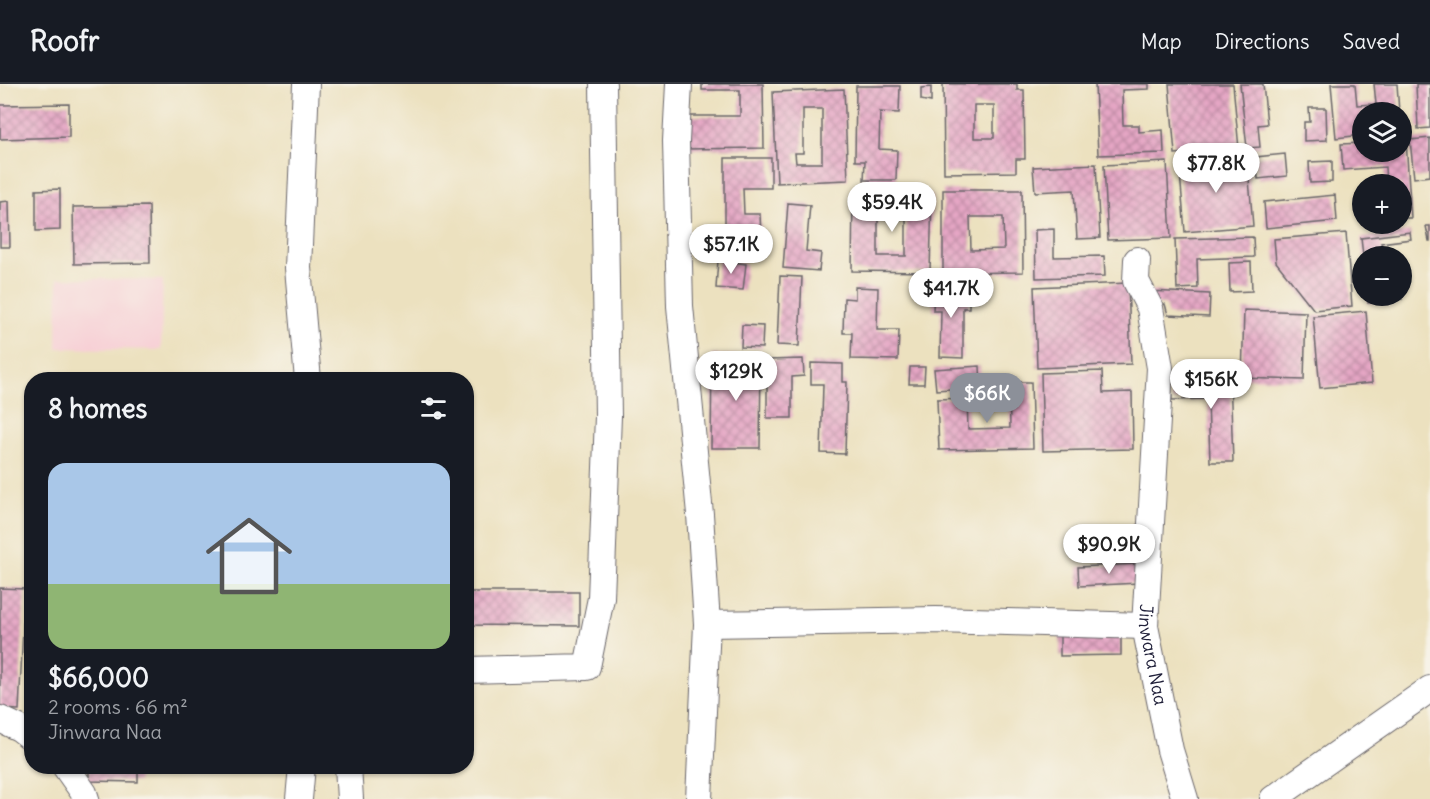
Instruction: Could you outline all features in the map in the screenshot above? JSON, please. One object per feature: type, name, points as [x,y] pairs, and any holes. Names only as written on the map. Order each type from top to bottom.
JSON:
[{"type":"street","points":[[306,84],[298,268],[308,372]]},
{"type":"street","points":[[474,670],[587,667],[601,598],[608,416],[603,84]]},
{"type":"street","points":[[679,84],[676,141],[680,306],[700,514],[706,624],[699,799]]},
{"type":"street","name":"Jinwara Naa","points":[[1137,260],[1136,281],[1150,308],[1160,368],[1145,626],[1170,750],[1185,799]]},
{"type":"street","points":[[706,624],[936,620],[1145,626]]},
{"type":"street","points":[[1273,799],[1430,689]]},
{"type":"street","points":[[0,719],[24,732]]},
{"type":"street","points":[[71,774],[86,799]]},
{"type":"street","points":[[299,799],[301,774]]},
{"type":"street","points":[[348,774],[350,799]]},
{"type":"shaded area","points":[[58,278],[163,280],[161,350],[57,348]]},
{"type":"building","points":[[702,84],[763,84],[764,148],[683,149],[682,116],[740,116],[740,90],[702,90]]},
{"type":"building","points":[[943,84],[1017,84],[1017,90],[1024,90],[1025,159],[1016,159],[1016,172],[944,173]],"holes":[[[974,105],[994,105],[994,138],[974,138]]]},
{"type":"building","points":[[1095,84],[1149,84],[1149,89],[1122,90],[1123,125],[1139,125],[1139,132],[1163,130],[1164,153],[1098,155]]},
{"type":"building","points":[[1169,84],[1233,84],[1239,149],[1175,154]]},
{"type":"building","points":[[1240,84],[1263,84],[1267,124],[1258,125],[1260,147],[1247,148]]},
{"type":"building","points":[[1331,84],[1355,84],[1357,102],[1352,102],[1352,136],[1336,138]]},
{"type":"building","points":[[1374,84],[1397,84],[1398,102],[1376,102]]},
{"type":"building","points":[[1416,84],[1430,84],[1430,128],[1418,129]]},
{"type":"building","points":[[856,86],[900,86],[899,113],[880,112],[879,149],[897,150],[896,180],[864,180],[865,161],[855,161]]},
{"type":"building","points":[[931,87],[931,102],[921,100],[921,88]]},
{"type":"building","points":[[844,89],[848,180],[777,183],[773,92]],"holes":[[[803,109],[822,109],[822,163],[796,163],[795,153],[803,153]]]},
{"type":"building","points":[[69,104],[69,137],[0,139],[0,105]]},
{"type":"building","points":[[1309,108],[1326,108],[1327,140],[1304,141],[1304,122],[1310,122]]},
{"type":"building","points":[[1430,138],[1430,176],[1414,178],[1412,140]]},
{"type":"building","points":[[1352,143],[1352,162],[1407,162],[1408,174],[1385,174],[1385,167],[1343,170],[1341,144]]},
{"type":"building","points":[[1285,154],[1287,176],[1258,179],[1256,157]]},
{"type":"building","points":[[1247,156],[1253,226],[1185,232],[1179,162]]},
{"type":"building","points":[[725,158],[771,158],[771,188],[743,188],[744,214],[760,214],[761,236],[725,236]]},
{"type":"building","points":[[1332,161],[1332,182],[1310,183],[1309,162]]},
{"type":"building","points":[[1167,162],[1171,238],[1108,240],[1104,165]]},
{"type":"building","points":[[1096,164],[1100,238],[1077,239],[1074,190],[1035,192],[1033,167]]},
{"type":"building","points":[[60,189],[60,230],[36,231],[36,190]]},
{"type":"building","points":[[943,190],[1022,190],[1023,272],[943,273]],"holes":[[[970,217],[1003,217],[1004,249],[971,250]]]},
{"type":"building","points":[[853,193],[932,195],[930,272],[852,271]],"holes":[[[878,218],[906,219],[906,256],[878,256]]]},
{"type":"building","points":[[1335,195],[1337,221],[1266,228],[1264,202]]},
{"type":"building","points":[[9,201],[10,247],[0,247],[0,202]]},
{"type":"building","points":[[788,203],[810,205],[806,251],[821,253],[819,271],[783,268]]},
{"type":"building","points":[[149,206],[150,263],[74,264],[73,207]]},
{"type":"building","points":[[1426,226],[1430,226],[1430,241],[1429,241]]},
{"type":"building","points":[[1054,229],[1054,257],[1104,256],[1105,276],[1036,278],[1035,230]]},
{"type":"building","points":[[1346,233],[1352,306],[1314,310],[1276,262],[1274,239]]},
{"type":"building","points":[[1410,234],[1411,239],[1381,243],[1382,246],[1362,246],[1361,238]]},
{"type":"building","points":[[1253,237],[1254,257],[1197,259],[1198,288],[1177,289],[1175,239]]},
{"type":"building","points":[[718,260],[746,264],[743,290],[716,288]]},
{"type":"building","points":[[1251,262],[1252,291],[1230,292],[1229,263]]},
{"type":"building","points":[[780,276],[802,277],[799,346],[777,345]]},
{"type":"building","points":[[1128,283],[1131,364],[1037,368],[1034,287]]},
{"type":"building","points":[[855,287],[878,288],[877,330],[899,330],[898,360],[851,359],[852,333],[843,333],[844,298],[855,299]]},
{"type":"building","points":[[934,287],[969,288],[969,308],[963,308],[963,358],[940,357],[941,311],[933,311]]},
{"type":"building","points":[[1150,291],[1210,294],[1209,317],[1168,315],[1165,304],[1150,304]]},
{"type":"building","points":[[1244,310],[1306,312],[1304,380],[1242,378]]},
{"type":"building","points":[[1366,311],[1372,383],[1320,388],[1313,316]]},
{"type":"building","points":[[742,325],[763,326],[762,348],[741,347]]},
{"type":"building","points":[[712,355],[761,356],[760,448],[711,448]]},
{"type":"building","points":[[803,359],[804,376],[792,377],[792,418],[767,418],[767,360]]},
{"type":"building","points":[[811,363],[843,364],[843,382],[847,382],[845,454],[821,453],[823,384],[811,384]]},
{"type":"building","points":[[980,366],[981,387],[936,390],[934,369]]},
{"type":"building","points":[[910,367],[925,367],[924,384],[909,384]]},
{"type":"building","points":[[1102,371],[1103,393],[1132,392],[1133,449],[1043,451],[1041,373]]},
{"type":"building","points":[[1230,375],[1233,462],[1210,462],[1208,399],[1172,400],[1171,377]]},
{"type":"building","points":[[1009,382],[1031,382],[1033,448],[939,450],[937,399],[967,398],[968,429],[1010,428]]},
{"type":"building","points":[[1139,564],[1139,583],[1079,586],[1078,567]]},
{"type":"building","points":[[0,588],[24,589],[19,710],[0,709]]},
{"type":"building","points":[[474,592],[579,592],[579,626],[474,625]]},
{"type":"building","points":[[1121,629],[1121,655],[1060,656],[1060,630]]},
{"type":"building","points":[[89,774],[138,774],[138,782],[89,781]]}]
